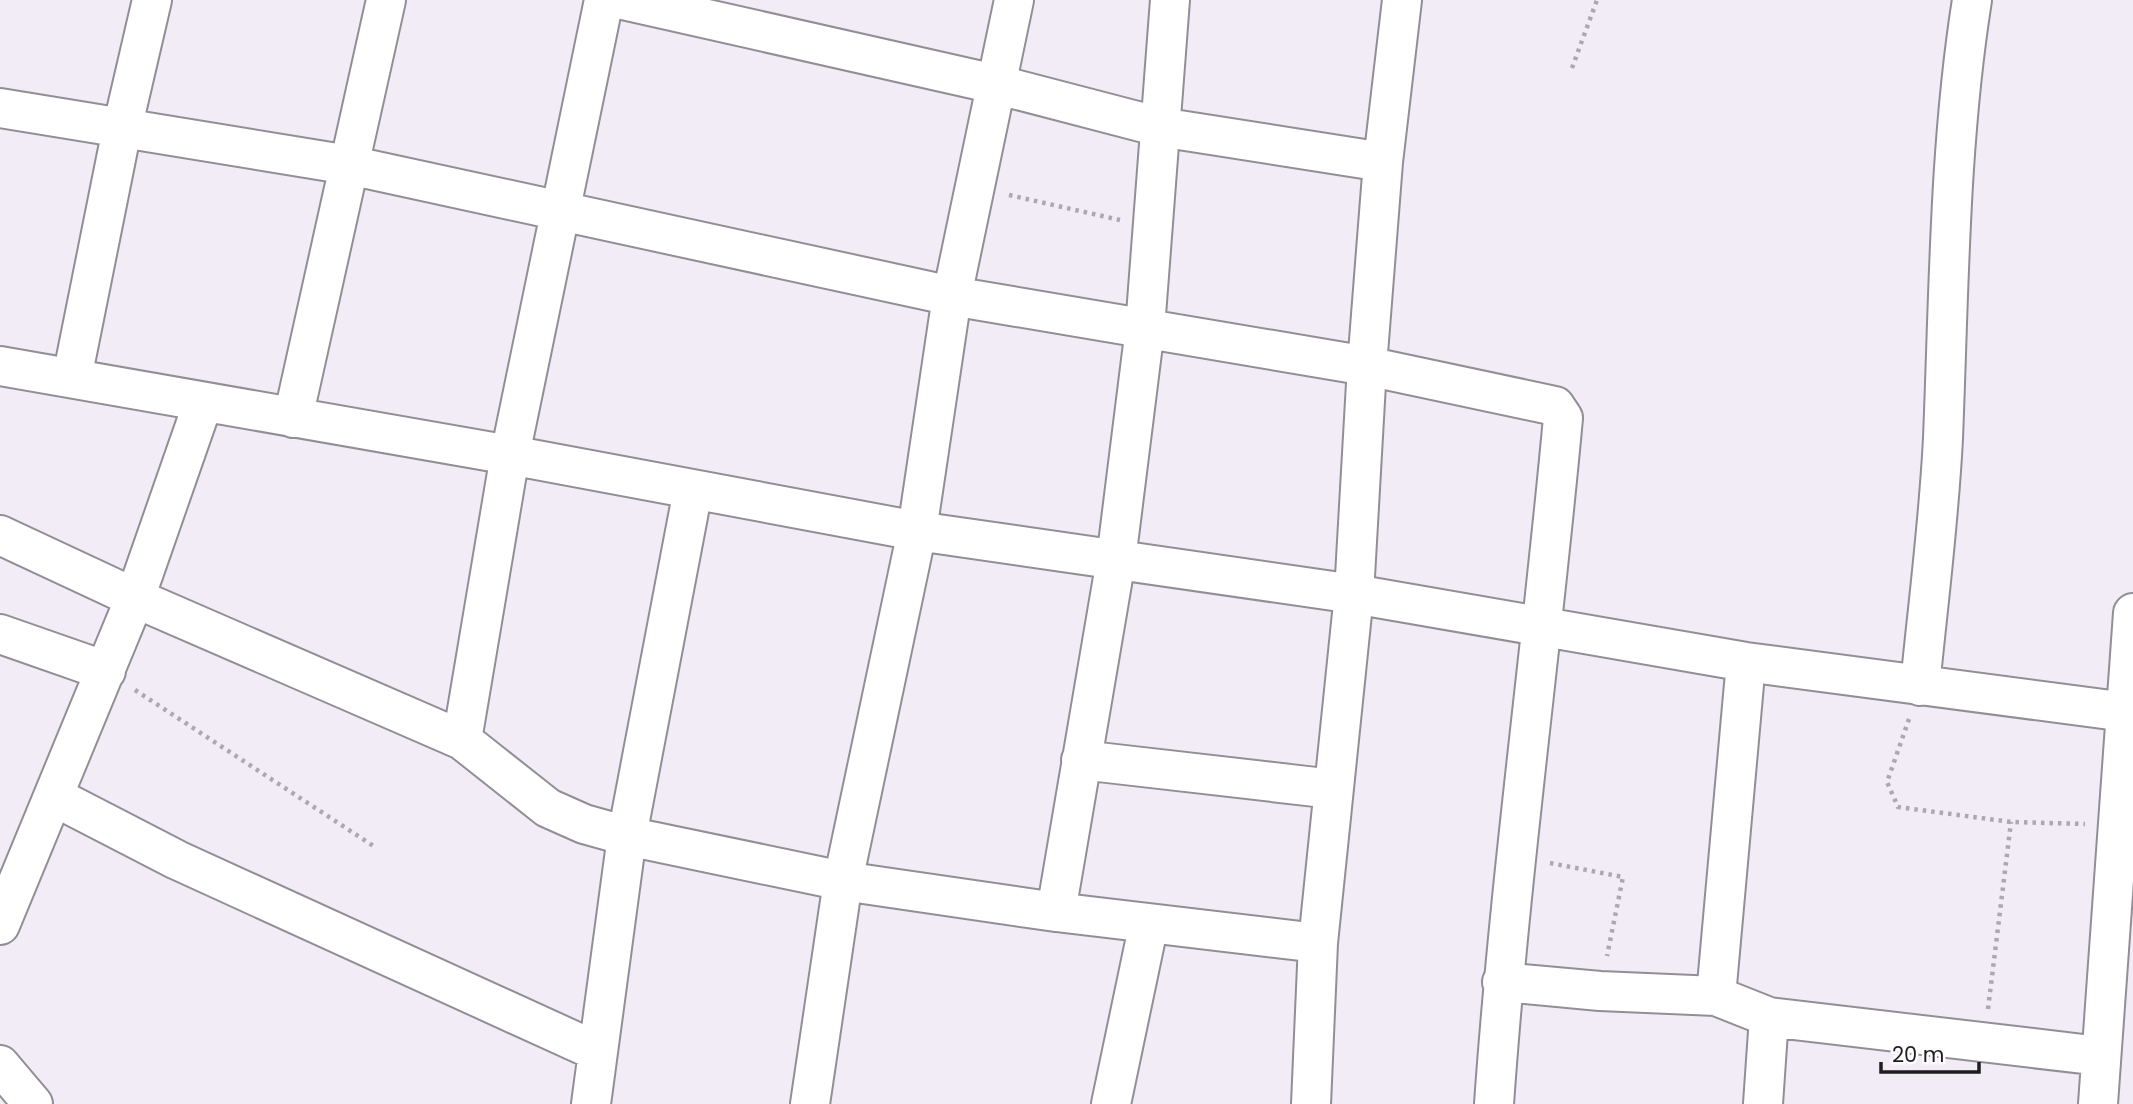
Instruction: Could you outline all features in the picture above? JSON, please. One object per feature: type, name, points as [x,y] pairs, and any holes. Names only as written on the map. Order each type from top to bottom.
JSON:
[{"type":"street","points":[[72,379],[122,129],[152,0]]},
{"type":"street","points":[[293,418],[386,0]]},
{"type":"street","points":[[462,740],[510,456],[604,0]]},
{"type":"street","points":[[623,0],[995,84],[1160,127],[1383,162]]},
{"type":"street","points":[[810,1104],[843,881],[917,531],[952,296],[1014,0]]},
{"type":"street","points":[[1056,912],[1116,560],[1144,328],[1170,0]]},
{"type":"street","points":[[1311,1104],[1318,943],[1354,594],[1367,366],[1383,162],[1402,0]]},
{"type":"street","points":[[1920,686],[1942,442],[1955,159],[1961,80],[1972,0]]},
{"type":"street","points":[[0,108],[349,165],[952,296],[1367,366],[1548,403],[1560,411],[1563,418],[1543,626],[1502,982],[1494,1104]]},
{"type":"street","points":[[0,366],[917,531],[1354,594],[1746,662],[2129,713]]},
{"type":"street","points":[[0,925],[135,598],[203,403]]},
{"type":"street","points":[[591,1104],[596,1051],[627,836],[694,490]]},
{"type":"street","points":[[0,535],[135,598],[462,740],[548,808],[584,824],[627,836],[843,881],[1056,912],[1318,943]]},
{"type":"street","points":[[2098,1104],[2117,824],[2129,713],[2133,613]]},
{"type":"street","points":[[0,634],[106,671]]},
{"type":"street","points":[[1716,996],[1746,662]]},
{"type":"street","points":[[1082,760],[1333,789]]},
{"type":"street","points":[[55,797],[177,860],[596,1051]]},
{"type":"street","points":[[1111,1104],[1149,923]]},
{"type":"street","points":[[1502,982],[1600,991],[1716,996],[1769,1017],[2100,1056]]},
{"type":"street","points":[[1763,1104],[1769,1017]]},
{"type":"street","points":[[0,1065],[33,1104]]},
{"type":"path","points":[[1572,68],[1597,0]]},
{"type":"path","points":[[974,188],[1153,228]]},
{"type":"path","points":[[106,671],[374,847]]},
{"type":"path","points":[[1920,686],[1887,782],[1898,807],[2011,822],[2117,824]]},
{"type":"path","points":[[1984,1041],[2011,822]]},
{"type":"path","points":[[1515,856],[1623,877],[1600,991]]}]
